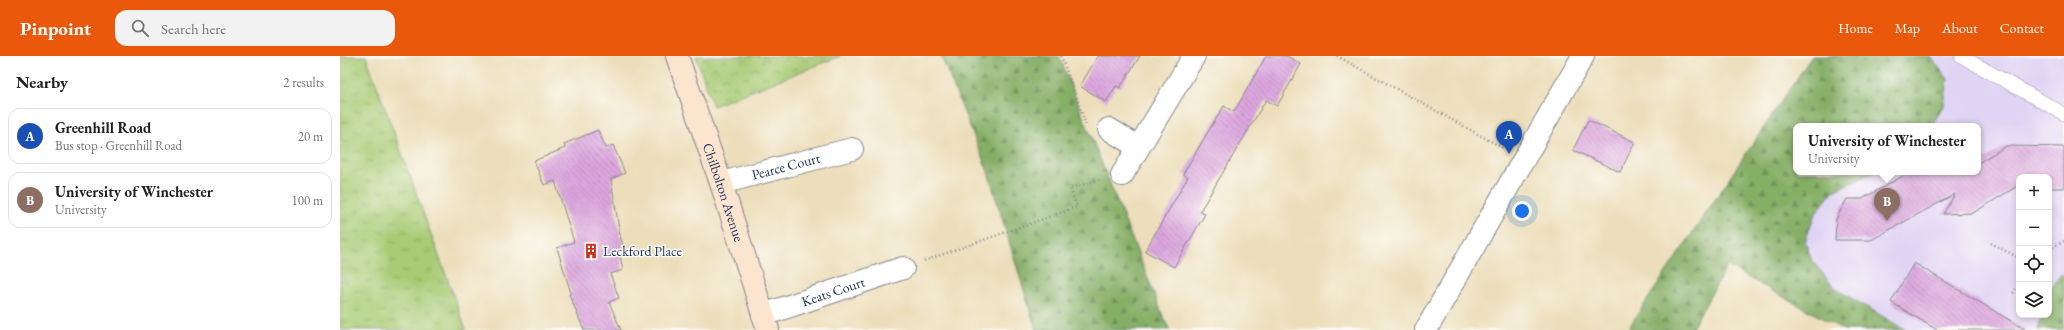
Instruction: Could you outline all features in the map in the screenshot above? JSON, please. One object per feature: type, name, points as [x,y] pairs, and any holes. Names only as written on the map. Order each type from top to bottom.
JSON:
[{"type":"main road","name":"Chilbolton Avenue","points":[[677,56],[721,183],[765,323]]},
{"type":"street","points":[[1122,175],[1194,56]]},
{"type":"street","points":[[1426,330],[1583,56]]},
{"type":"street","points":[[1109,129],[1138,147]]},
{"type":"street","name":"Pearce Court","points":[[721,183],[852,149]]},
{"type":"street","name":"Keats Court","points":[[765,323],[903,268]]},
{"type":"lane","points":[[1961,56],[2064,114]]},
{"type":"path","points":[[1062,56],[1086,127],[1109,129]]},
{"type":"path","points":[[1337,56],[1524,160]]},
{"type":"path","points":[[903,268],[1077,208],[1070,188],[1122,175]]},
{"type":"path","points":[[2052,247],[2064,241]]},
{"type":"path","points":[[1991,242],[2016,256]]},
{"type":"path","points":[[2013,293],[2016,288]]},
{"type":"shaded area","points":[[1859,56],[2064,56],[2064,330],[1844,330],[1727,266],[1794,175],[1981,175],[1981,123],[1817,123]]},
{"type":"green space","points":[[340,56],[366,56],[466,330],[340,330]]},
{"type":"green space","points":[[696,56],[841,56],[713,106]]},
{"type":"green space","points":[[941,56],[1059,56],[1163,316],[1170,330],[1036,330],[987,169]]},
{"type":"green space","points":[[1812,56],[1930,56],[1948,79],[1944,106],[1933,123],[1793,123],[1793,175],[1867,175],[1833,191],[1814,216],[1805,242],[1812,261],[1836,289],[1906,330],[1844,330],[1727,266],[1691,330],[1627,330]]},
{"type":"green space","points":[[2061,274],[2064,276],[2064,329],[2038,330],[2041,318],[2052,318],[2052,285]]},
{"type":"building","points":[[1098,56],[1140,56],[1120,88],[1116,86],[1106,102],[1080,86]]},
{"type":"building","points":[[1266,56],[1287,56],[1301,64],[1277,106],[1266,100],[1200,211],[1205,214],[1174,267],[1145,251],[1188,177],[1183,174],[1209,130],[1224,106],[1234,112]]},
{"type":"building","points":[[1588,120],[1635,142],[1620,172],[1573,150]]},
{"type":"building","points":[[598,130],[606,148],[613,145],[625,173],[611,179],[620,236],[626,254],[620,256],[623,270],[610,274],[619,298],[609,302],[621,330],[584,330],[569,294],[571,293],[557,248],[574,242],[555,181],[544,185],[534,161],[565,148],[564,144]]},
{"type":"building","points":[[2006,146],[2064,147],[2064,188],[2052,188],[2052,174],[2016,174],[2016,187],[1973,213],[1943,214],[1955,194],[1871,240],[1835,240],[1836,219],[1847,199],[1862,199],[1904,175],[1981,175],[1981,161]]},
{"type":"building","points":[[1914,263],[2026,330],[1937,330],[1891,302]]},
{"type":"place","name":"Greenhill Road","points":[[1509,154]]},
{"type":"place","name":"University of Winchester","points":[[1887,221]]},
{"type":"place","name":"Leckford Place","points":[[591,251]]}]
